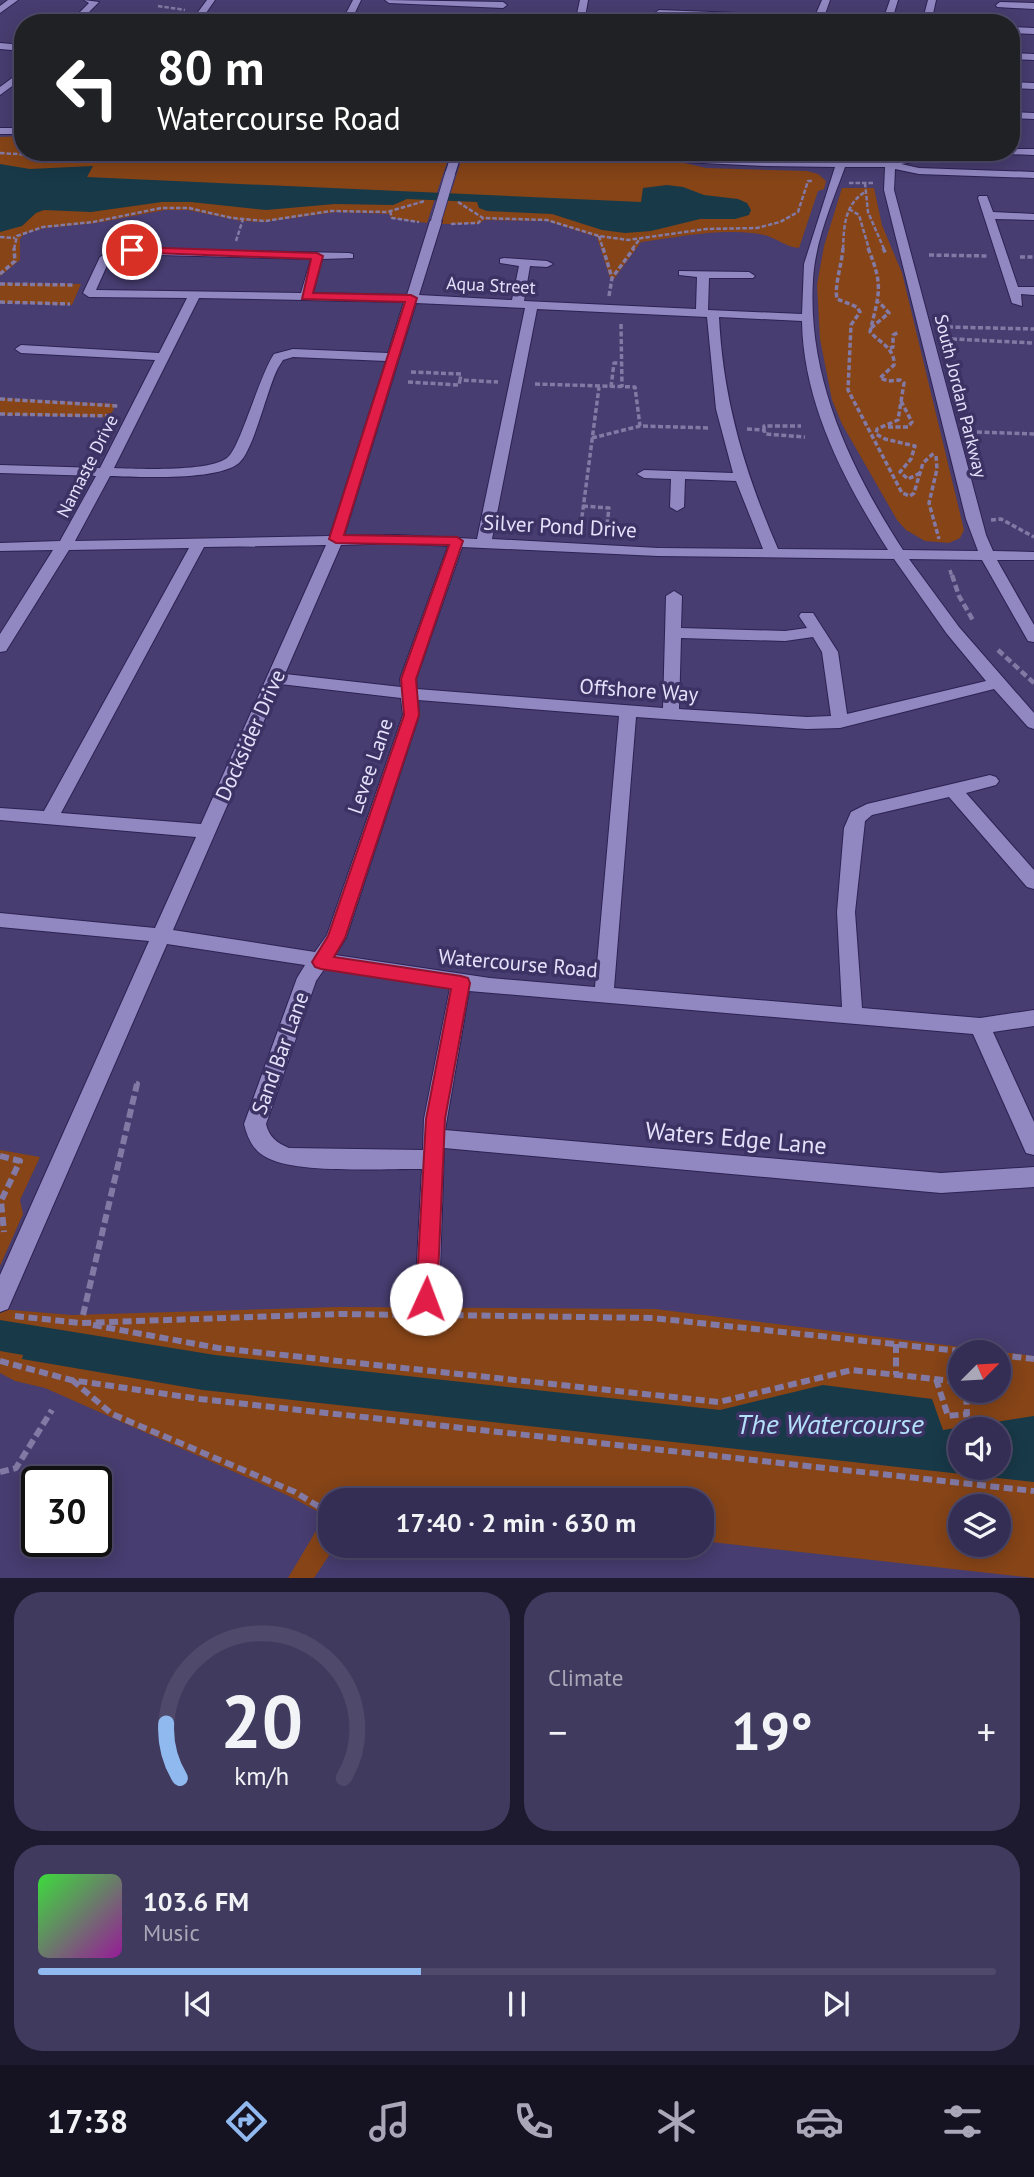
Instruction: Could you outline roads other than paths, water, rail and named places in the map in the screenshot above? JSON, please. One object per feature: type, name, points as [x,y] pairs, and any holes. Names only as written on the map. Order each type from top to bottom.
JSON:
[{"type":"street","points":[[0,10],[14,0]]},
{"type":"street","points":[[82,14],[95,2],[88,0]]},
{"type":"street","points":[[389,0],[503,5]]},
{"type":"street","points":[[998,6],[1034,6]]},
{"type":"street","points":[[0,92],[14,80]]},
{"type":"street","name":"Docksider Drive","points":[[6,1308],[27,1239],[336,539],[411,298],[441,223],[454,161]]},
{"type":"street","points":[[842,161],[811,256],[807,281],[807,318],[815,377],[830,422],[876,520],[899,555],[935,608],[1034,723]]},
{"type":"street","name":"South Jordan Parkway","points":[[889,161],[892,203],[973,519],[985,555],[1002,589],[1034,637]]},
{"type":"street","points":[[896,161],[919,171],[1034,175]]},
{"type":"street","points":[[983,198],[1016,297],[1034,291]]},
{"type":"street","points":[[989,215],[1034,217]]},
{"type":"street","name":"Aqua Street","points":[[317,256],[209,251],[121,251],[104,259],[84,289],[195,295],[411,298],[807,318]]},
{"type":"street","points":[[306,296],[317,256],[349,256]]},
{"type":"street","points":[[504,261],[547,264]]},
{"type":"street","points":[[517,304],[526,262]]},
{"type":"street","points":[[683,273],[749,276]]},
{"type":"street","points":[[703,274],[726,429],[740,477],[773,554]]},
{"type":"street","name":"Namaste Drive","points":[[3,638],[65,545],[106,472],[195,295]]},
{"type":"street","points":[[484,542],[532,304]]},
{"type":"street","points":[[12,363],[24,343],[165,357]]},
{"type":"street","points":[[0,469],[207,471],[231,464],[275,359],[281,355],[293,353],[393,357]]},
{"type":"street","points":[[644,474],[740,477]]},
{"type":"street","points":[[677,507],[678,476]]},
{"type":"street","name":"Silver Pond Drive","points":[[0,547],[336,539],[484,542],[631,551],[1034,556]]},
{"type":"street","name":"Levee Lane","points":[[321,962],[337,938],[411,715],[408,679],[457,541]]},
{"type":"street","points":[[49,818],[199,543]]},
{"type":"street","points":[[671,714],[674,596]]},
{"type":"street","points":[[807,616],[831,656],[840,722]]},
{"type":"street","points":[[673,633],[785,636],[816,632]]},
{"type":"street","name":"Offshore Way","points":[[274,678],[409,694],[788,723],[840,722],[879,715],[997,683]]},
{"type":"street","points":[[604,994],[628,712]]},
{"type":"street","points":[[852,1014],[846,912],[854,823],[867,810],[990,781]]},
{"type":"street","points":[[953,790],[1034,882]]},
{"type":"street","points":[[0,814],[207,831]]},
{"type":"street","name":"Watercourse Road","points":[[0,920],[161,936],[461,983],[980,1026],[1034,1017]]},
{"type":"street","name":"Sand Bar Lane","points":[[321,962],[307,978],[257,1115],[257,1133],[261,1141],[268,1149],[289,1157],[433,1149]]},
{"type":"street","points":[[425,1310],[438,1100],[461,983]]},
{"type":"street","points":[[980,1026],[1034,1146]]},
{"type":"street","name":"Waters Edge Lane","points":[[433,1149],[940,1183],[1034,1177]]},
{"type":"water","points":[[0,164],[30,169],[93,166],[87,177],[641,202],[643,188],[667,185],[683,187],[704,195],[738,199],[747,203],[751,210],[749,215],[735,219],[700,219],[651,231],[625,233],[602,230],[552,214],[487,211],[479,208],[477,202],[407,199],[393,205],[335,204],[266,210],[191,202],[162,202],[91,212],[44,210],[36,213],[22,226],[0,232]]},
{"type":"water","name":"The Watercourse","points":[[0,1320],[215,1355],[720,1410],[823,1385],[932,1399],[943,1430],[948,1429],[948,1472],[203,1390],[22,1359],[23,1355],[0,1351]]},
{"type":"water","name":"The Watercourse","points":[[1034,1416],[1034,1482],[1011,1479],[1011,1420]]}]
